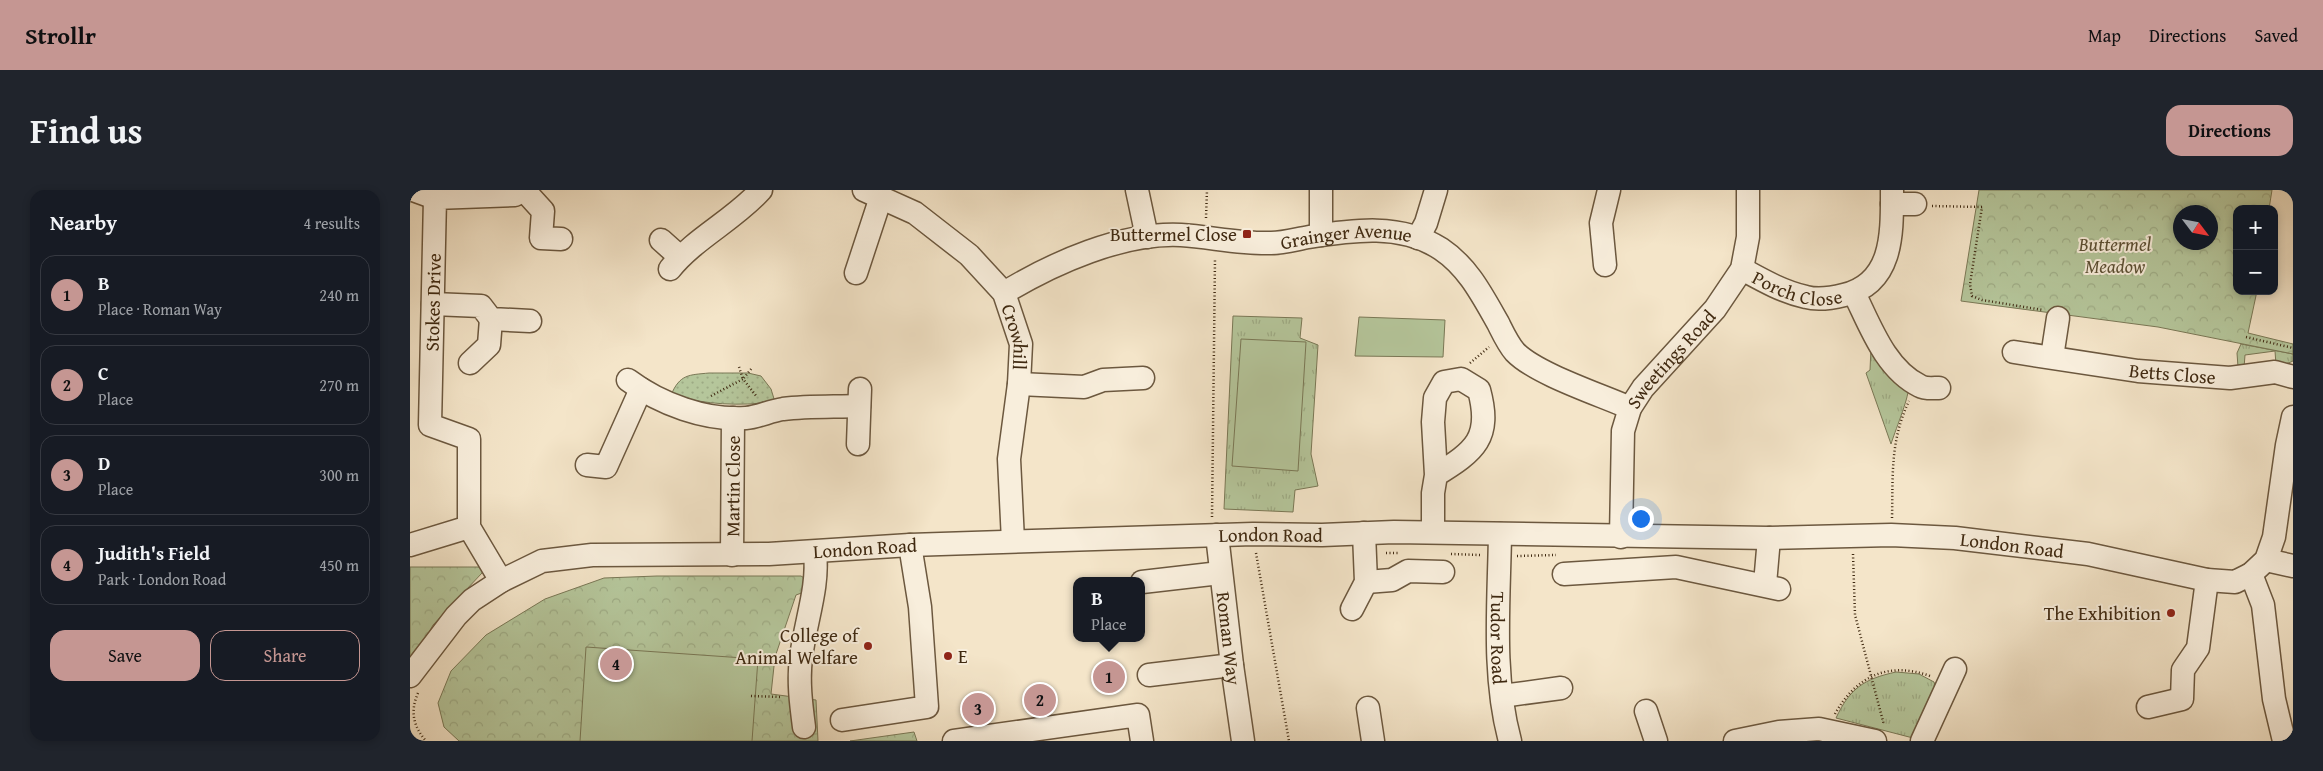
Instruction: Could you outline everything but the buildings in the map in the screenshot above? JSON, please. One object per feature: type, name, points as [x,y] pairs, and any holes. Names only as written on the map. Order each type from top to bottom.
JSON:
[{"type":"street","points":[[413,190],[435,198],[515,196],[524,190],[543,211],[542,238],[561,239]]},
{"type":"street","points":[[661,240],[675,263],[746,208],[761,190]]},
{"type":"street","points":[[1137,190],[1147,237]]},
{"type":"street","points":[[1321,190],[1321,236]]},
{"type":"street","points":[[1418,238],[1426,223],[1436,190]]},
{"type":"street","points":[[1605,265],[1601,222],[1609,190]]},
{"type":"street","name":"Sweetings Road","points":[[1621,537],[1623,431],[1630,408],[1643,388],[1715,309],[1742,269],[1748,237],[1748,190]]},
{"type":"street","name":"Crowhill","points":[[856,273],[873,193],[915,213],[969,255],[1004,293],[1021,344],[1019,384],[1009,459],[1013,541]]},
{"type":"street","name":"Porch Close","points":[[1742,269],[1783,290],[1807,298],[1833,297],[1854,292],[1872,281],[1883,265],[1890,244],[1892,197],[1915,204]]},
{"type":"street","name":"Stokes Drive","points":[[435,198],[430,425],[469,439],[469,527]]},
{"type":"street","name":"Grainger Avenue","points":[[1004,293],[1039,271],[1118,243],[1147,237],[1181,235],[1213,240],[1273,243],[1382,230],[1418,238],[1441,249],[1466,270],[1515,352],[1531,365],[1630,408]]},
{"type":"street","name":"Porch Close","points":[[1854,292],[1876,339],[1896,369],[1926,390]]},
{"type":"street","points":[[433,304],[482,306],[491,319],[489,344],[470,363]]},
{"type":"street","points":[[2052,357],[2058,318]]},
{"type":"street","points":[[491,319],[530,321]]},
{"type":"street","name":"Betts Close","points":[[2014,352],[2147,372],[2230,378],[2275,372],[2293,377]]},
{"type":"street","points":[[1019,384],[1084,387],[1104,380],[1143,377]]},
{"type":"street","name":"Martin Close","points":[[605,467],[634,384],[674,405],[733,418],[748,418],[782,410],[860,397],[858,444]]},
{"type":"street","points":[[2284,741],[2283,697],[2263,605],[2259,567],[2274,537],[2287,445],[2293,417]]},
{"type":"street","name":"Martin Close","points":[[732,555],[733,418]]},
{"type":"street","points":[[1433,532],[1433,493],[1436,475]]},
{"type":"street","points":[[410,545],[469,527],[501,581]]},
{"type":"street","name":"London Road","points":[[411,677],[456,616],[472,600],[501,581],[542,561],[592,555],[732,555],[815,552],[1214,528],[1253,534],[1322,535],[1364,532],[1433,532],[1621,537],[1769,538],[1892,535],[1954,538],[2088,554],[2207,580],[2235,582],[2259,567]]},
{"type":"street","name":"Roman Way","points":[[1214,528],[1243,741]]},
{"type":"street","points":[[1352,609],[1366,582],[1364,532]]},
{"type":"street","name":"Tudor Road","points":[[1500,534],[1499,651],[1502,696],[1510,741]]},
{"type":"street","points":[[1564,574],[1676,567],[1772,587],[1769,538]]},
{"type":"street","points":[[842,720],[927,707],[920,607],[910,545]]},
{"type":"street","points":[[804,726],[800,698],[801,658],[816,572],[815,552]]},
{"type":"street","points":[[2259,567],[2293,566]]},
{"type":"street","points":[[1366,582],[1392,580],[1408,571],[1444,572]]},
{"type":"street","points":[[1145,582],[1220,573]]},
{"type":"street","points":[[2148,707],[2182,700],[2183,670],[2198,648],[2207,580]]},
{"type":"street","points":[[1150,675],[1232,665]]},
{"type":"street","points":[[1922,741],[1952,676]]},
{"type":"street","points":[[1502,696],[1561,688]]},
{"type":"street","points":[[1368,708],[1373,741]]},
{"type":"street","points":[[1646,711],[1656,741]]},
{"type":"street","points":[[954,741],[1138,715],[1142,741]]},
{"type":"street","points":[[1735,741],[1779,737],[1819,729],[1881,736]]},
{"type":"path","points":[[1207,190],[1206,233],[1213,240],[1214,528]]},
{"type":"path","points":[[1915,204],[1982,207],[1970,284],[1972,296],[1982,300],[2058,312],[2058,318]]},
{"type":"path","points":[[2246,338],[2293,348]]},
{"type":"path","points":[[739,366],[743,379],[762,403],[765,414]]},
{"type":"path","points":[[696,411],[700,402],[743,379],[752,368]]},
{"type":"path","points":[[1892,535],[1893,447],[1900,419],[1912,396],[1926,390]]},
{"type":"path","points":[[1253,534],[1289,741]]},
{"type":"path","points":[[1852,537],[1856,615],[1872,676],[1881,736]]},
{"type":"path","points":[[1832,730],[1834,715],[1844,697],[1857,685],[1872,676],[1891,670],[1952,676]]},
{"type":"path","points":[[751,696],[800,698]]},
{"type":"green space","name":"Buttermel Meadow","points":[[1979,190],[2272,190],[2270,205],[2233,205],[2233,295],[2256,295],[2248,333],[2293,344],[2293,354],[2158,327],[1961,301]]},
{"type":"green space","points":[[1233,316],[1302,318],[1300,338],[1318,345],[1311,454],[1318,486],[1295,490],[1293,512],[1224,509]]},
{"type":"green space","points":[[1359,317],[1445,320],[1443,357],[1355,356]]},
{"type":"green space","points":[[1241,339],[1306,342],[1298,471],[1232,466]]},
{"type":"green space","points":[[2241,344],[2293,354],[2293,361],[2282,366],[2276,365],[2275,351],[2245,355],[2244,368],[2238,367],[2237,353]]},
{"type":"green space","points":[[1871,348],[1908,390],[1904,408],[1891,444],[1866,373],[1870,370]]},
{"type":"green space","points":[[748,373],[761,376],[771,389],[775,402],[723,404],[671,395],[682,379],[696,374]]},
{"type":"green space","points":[[410,567],[484,567],[482,573],[433,625],[417,655],[410,660]]},
{"type":"green space","points":[[801,576],[806,579],[807,591],[796,595],[775,657],[771,694],[816,700],[818,741],[459,741],[444,727],[438,703],[451,671],[486,635],[545,599],[604,578]]},
{"type":"green space","points":[[586,647],[758,659],[752,741],[580,741]]},
{"type":"green space","points":[[1896,672],[1919,674],[1934,682],[1937,692],[1913,738],[1836,718],[1847,699],[1859,686],[1875,678]]},
{"type":"green space","points":[[914,732],[917,741],[850,741]]},
{"type":"place","name":"Buttermel Close","points":[[1247,234]]},
{"type":"place","name":"The Exhibition","points":[[2171,613]]},
{"type":"place","name":"College of Animal Welfare","points":[[868,646]]},
{"type":"place","name":"E","points":[[948,656]]},
{"type":"place","name":"Judith's Field","points":[[616,664]]},
{"type":"place","name":"B","points":[[1109,677]]},
{"type":"place","name":"C","points":[[1040,700]]},
{"type":"place","name":"D","points":[[978,709]]}]
